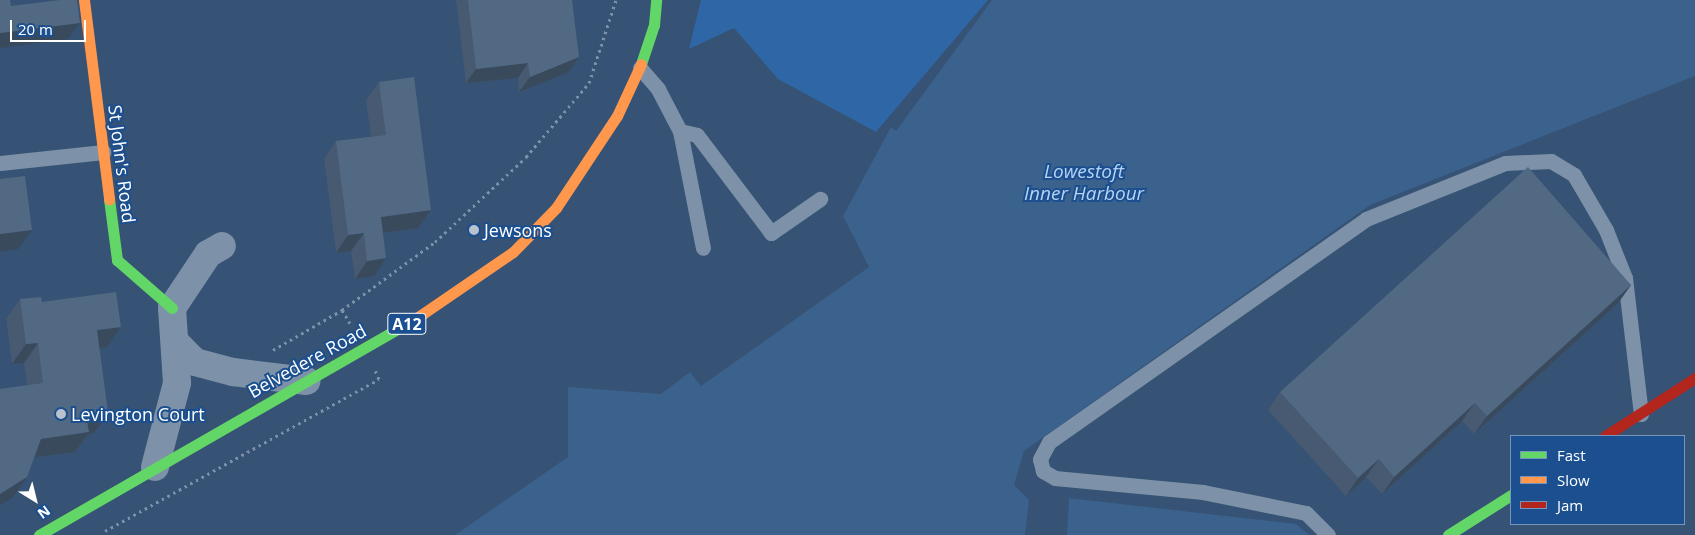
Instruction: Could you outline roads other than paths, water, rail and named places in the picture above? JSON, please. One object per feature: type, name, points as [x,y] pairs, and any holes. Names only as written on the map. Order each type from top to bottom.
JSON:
[{"type":"main road","name":"St John's Road","points":[[84,0],[117,260],[172,308]]},
{"type":"main road","name":"Belvedere Road","points":[[39,535],[452,297],[513,252],[556,208],[591,161],[640,68],[654,25],[656,0]]},
{"type":"main road","points":[[1608,435],[1695,378]]},
{"type":"main road","points":[[1448,535],[1510,496]]},
{"type":"street","points":[[155,467],[177,383],[172,308],[208,254],[222,246]]},
{"type":"street","points":[[175,342],[195,362],[233,372],[306,381]]},
{"type":"lane","points":[[640,68],[658,89],[680,130],[702,248]]},
{"type":"lane","points":[[680,130],[697,135],[771,233],[820,199]]},
{"type":"lane","points":[[0,163],[103,152]]},
{"type":"lane","points":[[1328,535],[1306,513],[1203,492],[1055,478],[1043,471],[1040,459],[1049,442],[1366,219],[1505,163],[1551,161],[1574,175],[1606,230],[1625,278],[1641,414]]},
{"type":"water","name":"Lowestoft Inner Harbour","points":[[992,0],[1695,0],[1695,76],[1370,205],[1024,451],[1014,485],[1029,500],[1025,535],[455,535],[568,457],[568,387],[661,394],[690,372],[701,386],[869,267],[843,216],[891,127],[896,131]]},
{"type":"water","points":[[1069,498],[1296,524],[1309,535],[1067,535]]},
{"type":"place","name":"Jewsons","points":[[474,230]]},
{"type":"place","name":"Levington Court","points":[[61,414]]}]
